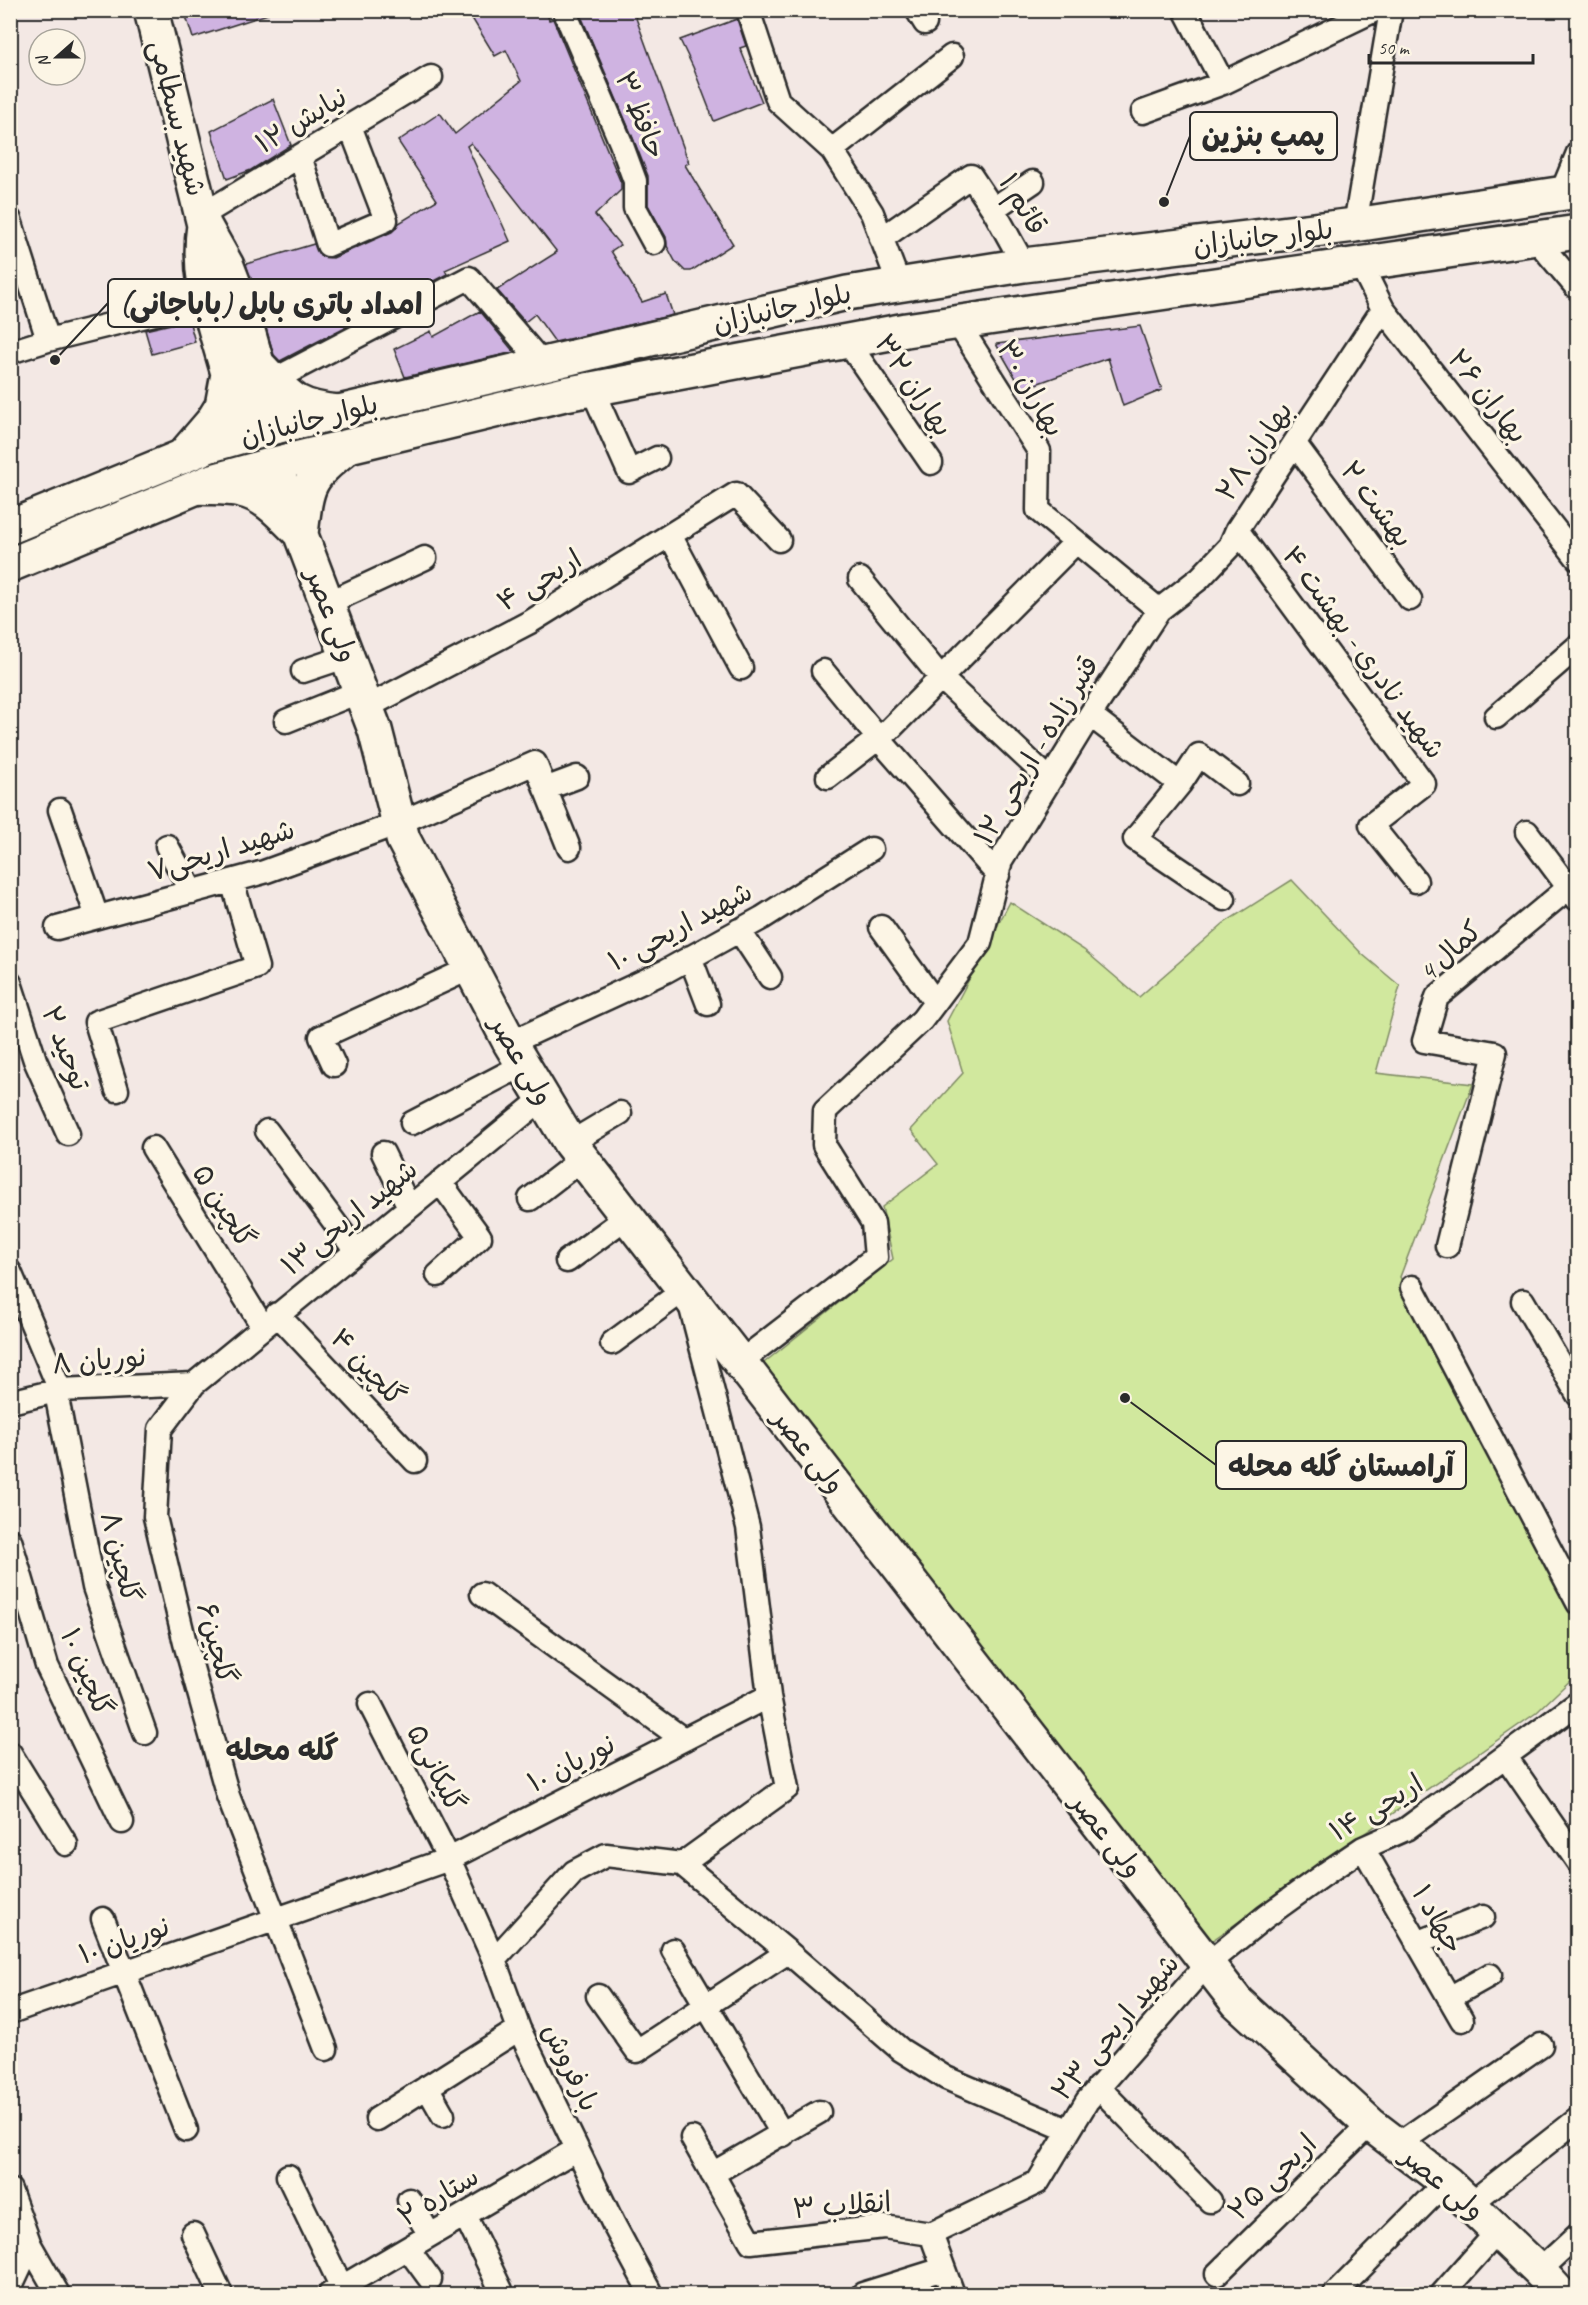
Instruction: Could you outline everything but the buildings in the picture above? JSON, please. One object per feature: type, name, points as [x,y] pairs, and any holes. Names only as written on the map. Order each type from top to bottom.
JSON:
[{"type":"main road","name":"شهید بسطامی","points":[[151,10],[203,220]]},
{"type":"main road","name":"بلوار جانبازان","points":[[10,527],[208,446],[542,363],[847,293],[1024,265],[1354,225],[1569,192]]},
{"type":"main road","points":[[203,220],[202,272],[207,301],[256,378],[297,403],[316,410],[339,412]]},
{"type":"main road","points":[[203,220],[237,292],[256,378],[261,432]]},
{"type":"main road","name":"بلوار جانبازان","points":[[10,565],[198,487],[274,464],[592,389],[957,322],[1578,232]]},
{"type":"main road","points":[[182,457],[212,422],[222,406],[256,378]]},
{"type":"main road","points":[[301,534],[310,482],[320,469],[347,447]]},
{"type":"main road","name":"ولی عصر","points":[[274,464],[375,730],[403,839],[517,1054],[576,1151],[1237,2002],[1370,2124],[1446,2182],[1550,2283]]},
{"type":"main road","points":[[198,487],[241,490],[259,497],[277,510],[301,534]]},
{"type":"street","name":"حافظ ۳","points":[[564,10],[621,143],[635,181],[635,208],[654,243]]},
{"type":"street","points":[[1185,10],[1223,83]]},
{"type":"street","points":[[1143,112],[1223,83],[1375,10]]},
{"type":"street","points":[[1354,225],[1391,10]]},
{"type":"street","points":[[749,11],[778,100],[832,150],[872,213],[899,284]]},
{"type":"street","points":[[832,150],[952,56]]},
{"type":"street","name":"نیایش ۱۲","points":[[203,220],[300,156],[431,77]]},
{"type":"street","points":[[300,156],[328,245],[386,220],[350,126]]},
{"type":"street","points":[[1569,192],[1578,153]]},
{"type":"street","name":"قائم ۱","points":[[880,239],[971,176],[993,209],[1024,265]]},
{"type":"street","points":[[993,209],[1033,182]]},
{"type":"street","points":[[10,220],[48,340]]},
{"type":"street","points":[[1535,238],[1578,289]]},
{"type":"street","name":"بهاران ۲۶","points":[[1360,263],[1383,309],[1578,559]]},
{"type":"street","points":[[256,378],[469,278],[542,363]]},
{"type":"street","points":[[10,352],[48,340],[207,301]]},
{"type":"street","name":"بهاران ۲۸","points":[[1159,610],[1200,578],[1230,546],[1237,530],[1383,309]]},
{"type":"street","name":"بهاران ۳۰","points":[[957,322],[1039,451],[1038,510],[1076,542]]},
{"type":"street","name":"بهاران ۳۲","points":[[847,341],[931,463]]},
{"type":"street","points":[[592,389],[629,472],[657,458]]},
{"type":"street","name":"بهشت ۲","points":[[1295,444],[1410,599]]},
{"type":"street","name":"اریحی ۴","points":[[286,722],[364,699],[530,622],[736,494],[779,540]]},
{"type":"street","name":"شهید نادری - بهشت ۴","points":[[1237,530],[1424,784],[1371,825],[1416,881]]},
{"type":"street","points":[[670,535],[741,668]]},
{"type":"street","points":[[828,777],[878,738],[1076,542],[1159,610]]},
{"type":"street","points":[[328,603],[425,558]]},
{"type":"street","points":[[860,579],[941,678],[1050,780]]},
{"type":"street","name":"قنبر زاده - اریحی ۱۲","points":[[740,1362],[876,1257],[873,1223],[824,1144],[825,1111],[922,1020],[980,943],[1001,860],[1159,610]]},
{"type":"street","points":[[1496,717],[1578,646]]},
{"type":"street","points":[[303,671],[348,656]]},
{"type":"street","points":[[823,671],[878,738],[998,875]]},
{"type":"street","points":[[1090,716],[1180,784]]},
{"type":"street","points":[[1224,899],[1135,839],[1180,784],[1199,755],[1237,784]]},
{"type":"street","name":"شهید اریحی۷","points":[[57,928],[264,872],[399,823],[535,763],[545,789]]},
{"type":"street","points":[[569,848],[545,789],[577,777]]},
{"type":"street","points":[[60,810],[97,917]]},
{"type":"street","points":[[1527,832],[1574,889]]},
{"type":"street","points":[[167,846],[192,892]]},
{"type":"street","name":"شهید اریحی ۱۰","points":[[412,1123],[601,1002],[739,930],[871,849]]},
{"type":"street","points":[[117,1090],[96,1022],[257,967],[232,881]]},
{"type":"street","name":"کمال 4","points":[[1447,1246],[1495,1053],[1424,1041],[1437,997],[1574,889]]},
{"type":"street","points":[[881,927],[935,1002]]},
{"type":"street","points":[[739,930],[770,977]]},
{"type":"street","points":[[690,957],[708,1004]]},
{"type":"street","points":[[334,1065],[321,1037],[471,968]]},
{"type":"street","name":"توحید ۲","points":[[10,983],[35,1060],[68,1134]]},
{"type":"street","name":"شهید اریحی۱۳","points":[[194,1384],[543,1098]]},
{"type":"street","points":[[530,1199],[576,1151],[620,1113]]},
{"type":"street","points":[[267,1131],[355,1250]]},
{"type":"street","name":"گلچین ۵","points":[[153,1148],[270,1321]]},
{"type":"street","points":[[383,1153],[409,1207]]},
{"type":"street","points":[[438,1275],[480,1237],[440,1182]]},
{"type":"street","points":[[567,1261],[627,1216]]},
{"type":"street","points":[[10,1272],[60,1390]]},
{"type":"street","points":[[1412,1287],[1578,1603]]},
{"type":"street","points":[[612,1343],[686,1292],[748,1527],[770,1696],[787,1788],[682,1864]]},
{"type":"street","points":[[1523,1301],[1578,1395]]},
{"type":"street","name":"گلچین ۴","points":[[270,1321],[415,1461]]},
{"type":"street","name":"نوریان ۸","points":[[10,1402],[60,1390],[194,1384]]},
{"type":"street","name":"گلچین۶","points":[[194,1384],[160,1430],[155,1517],[185,1643],[228,1796],[326,2049]]},
{"type":"street","name":"گلچین ۸","points":[[60,1390],[58,1403],[94,1587],[145,1733]]},
{"type":"street","name":"گلچین ۱۰","points":[[10,1540],[47,1666],[122,1822]]},
{"type":"street","points":[[482,1594],[683,1740]]},
{"type":"street","name":"نوریان ۱۰","points":[[10,2012],[449,1859],[770,1696]]},
{"type":"street","name":"اریحی ۱۴","points":[[1207,1964],[1265,1917],[1363,1848],[1406,1829],[1578,1703]]},
{"type":"street","name":"گلیکانی۵","points":[[370,1704],[449,1859]]},
{"type":"street","points":[[10,1753],[66,1844]]},
{"type":"street","points":[[1506,1756],[1578,1862]]},
{"type":"street","name":"جهاد ۱","points":[[1363,1848],[1462,2020]]},
{"type":"street","points":[[494,1960],[574,1872],[606,1855],[682,1864],[901,2050],[946,2078],[1068,2130]]},
{"type":"street","name":"بارفروش","points":[[449,1859],[494,1960],[519,2029],[651,2295]]},
{"type":"street","points":[[1417,1943],[1483,1917]]},
{"type":"street","points":[[103,1919],[186,2130]]},
{"type":"street","points":[[673,1950],[783,2135]]},
{"type":"street","points":[[598,1996],[637,2051],[788,1952]]},
{"type":"street","name":"شهید اریحی ۲۳","points":[[932,2234],[1038,2182],[1087,2101],[1207,1964]]},
{"type":"street","points":[[1449,1998],[1490,1975]]},
{"type":"street","points":[[377,2119],[519,2029]]},
{"type":"street","points":[[1397,2145],[1541,2044]]},
{"type":"street","points":[[427,2087],[443,2115]]},
{"type":"street","points":[[1098,2087],[1210,2201]]},
{"type":"street","points":[[692,2138],[712,2174],[783,2135],[819,2112]]},
{"type":"street","points":[[1470,2204],[1578,2119]]},
{"type":"street","name":"اریحی ۲۵","points":[[1217,2274],[1370,2124]]},
{"type":"street","name":"ستاره ۲","points":[[339,2292],[430,2235],[577,2149]]},
{"type":"street","name":"انقلاب ۳","points":[[712,2174],[751,2242],[884,2227],[932,2234]]},
{"type":"street","points":[[288,2176],[339,2292]]},
{"type":"street","points":[[1335,2295],[1446,2182]]},
{"type":"street","points":[[10,2190],[30,2245],[58,2295]]},
{"type":"street","points":[[409,2200],[430,2235]]},
{"type":"street","points":[[465,2215],[501,2290]]},
{"type":"street","points":[[1442,2295],[1498,2231]]},
{"type":"street","points":[[193,2234],[222,2295]]},
{"type":"street","points":[[932,2234],[953,2295]]},
{"type":"street","points":[[1550,2283],[1578,2235]]},
{"type":"street","points":[[10,2288],[30,2245]]},
{"type":"street","points":[[408,2249],[430,2278]]},
{"type":"street","points":[[863,2295],[943,2269]]},
{"type":"green space","points":[[1292,880],[1362,954],[1400,986],[1376,1073],[1473,1084],[1400,1277],[1577,1597],[1577,1674],[1536,1713],[1207,1944],[760,1366],[893,1259],[882,1207],[938,1164],[911,1130],[963,1073],[947,1021],[1010,902],[1084,950],[1139,997],[1224,923]]},
{"type":"place","name":"پمپ بنزین","points":[[1164,202]]},
{"type":"place","name":"امداد باتری بابل (باباجانی)","points":[[55,360]]},
{"type":"place","name":"آرامستان گله محله","points":[[1125,1398]]},
{"type":"district","name":"گله محله","points":[[282,1750]]}]
